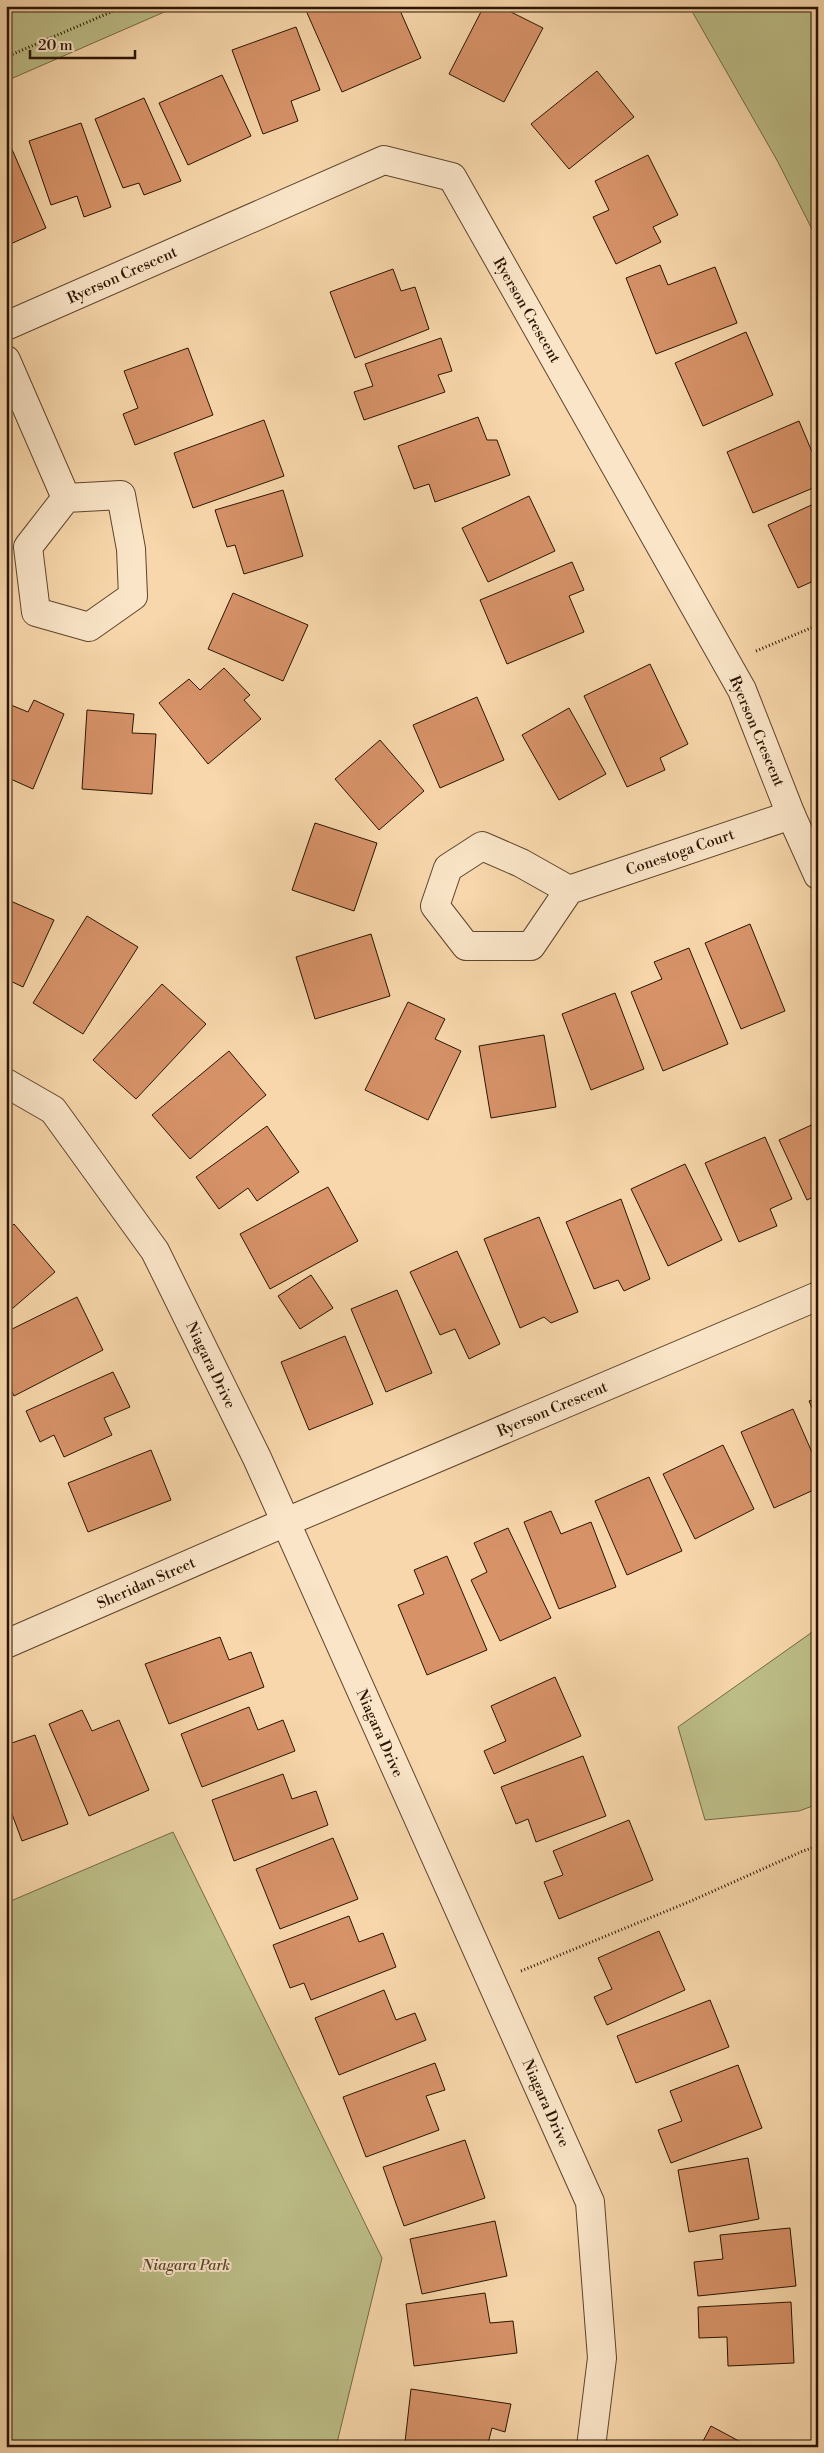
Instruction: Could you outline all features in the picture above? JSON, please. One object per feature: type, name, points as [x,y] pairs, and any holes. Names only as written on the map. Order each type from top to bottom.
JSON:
[{"type":"street","name":"Ryerson Crescent","points":[[6,326],[384,160],[452,177],[742,690],[791,815],[818,875]]},
{"type":"street","points":[[6,360],[66,498]]},
{"type":"street","points":[[121,495],[131,549],[133,596],[89,627],[36,612],[28,547],[66,498],[121,495]]},
{"type":"street","name":"Conestoga Court","points":[[568,890],[791,815]]},
{"type":"street","points":[[482,846],[521,863],[568,890],[531,946],[466,946],[435,906],[448,868],[482,846]]},
{"type":"street","name":"Niagara Drive","points":[[6,1083],[53,1110],[154,1251],[257,1458],[590,2202],[602,2358],[592,2447]]},
{"type":"street","name":"Ryerson Crescent","points":[[286,1522],[818,1296]]},
{"type":"street","name":"Sheridan Street","points":[[6,1644],[286,1522]]},
{"type":"path","points":[[6,56],[124,6]]},
{"type":"path","points":[[727,663],[818,625]]},
{"type":"path","points":[[492,1983],[691,1901],[803,1850],[818,1846]]},
{"type":"green space","points":[[6,6],[178,6],[6,81]]},
{"type":"green space","points":[[689,6],[818,6],[818,241],[778,162]]},
{"type":"green space","points":[[818,1628],[818,1804],[799,1811],[705,1820],[678,1727]]},
{"type":"green space","name":"Niagara Park","points":[[173,1832],[382,2258],[336,2447],[6,2447],[6,1903]]},
{"type":"building","points":[[304,6],[398,6],[421,58],[342,92]]},
{"type":"building","points":[[484,6],[499,6],[543,28],[504,102],[449,74]]},
{"type":"building","points":[[296,27],[320,90],[291,101],[298,121],[263,134],[232,50]]},
{"type":"building","points":[[597,71],[634,117],[569,169],[531,124]]},
{"type":"building","points":[[222,75],[251,136],[188,165],[159,103]]},
{"type":"building","points":[[144,98],[181,181],[144,195],[139,183],[123,188],[95,119]]},
{"type":"building","points":[[81,123],[111,207],[84,217],[77,196],[51,205],[29,141]]},
{"type":"building","points":[[8,140],[46,228],[6,246],[6,141]]},
{"type":"building","points":[[648,155],[678,215],[653,227],[661,242],[616,264],[593,217],[609,210],[595,181]]},
{"type":"building","points":[[660,265],[668,285],[715,267],[737,323],[656,354],[626,278]]},
{"type":"building","points":[[393,269],[401,291],[415,287],[429,329],[355,358],[330,292]]},
{"type":"building","points":[[746,332],[773,395],[703,426],[675,363]]},
{"type":"building","points":[[441,338],[452,371],[438,375],[445,392],[364,420],[354,392],[373,386],[365,364]]},
{"type":"building","points":[[188,348],[213,415],[135,445],[123,414],[138,408],[124,371]]},
{"type":"building","points":[[478,417],[487,440],[497,440],[510,475],[435,502],[429,484],[414,489],[398,446]]},
{"type":"building","points":[[264,420],[284,476],[193,508],[174,453]]},
{"type":"building","points":[[799,421],[818,466],[818,486],[753,513],[727,452]]},
{"type":"building","points":[[283,490],[303,556],[244,574],[235,545],[227,547],[215,510]]},
{"type":"building","points":[[529,496],[555,551],[488,582],[462,528]]},
{"type":"building","points":[[818,502],[818,579],[798,588],[768,525]]},
{"type":"building","points":[[572,562],[584,590],[569,596],[584,632],[507,664],[480,600]]},
{"type":"building","points":[[233,593],[308,625],[283,681],[208,649]]},
{"type":"building","points":[[650,664],[688,744],[660,758],[665,770],[627,787],[584,696]]},
{"type":"building","points":[[224,668],[250,695],[244,700],[261,719],[208,764],[159,703],[189,679],[200,690]]},
{"type":"building","points":[[477,697],[504,760],[440,788],[413,725]]},
{"type":"building","points":[[34,700],[64,714],[33,789],[6,777],[6,703],[28,712]]},
{"type":"building","points":[[569,708],[606,774],[559,800],[522,735]]},
{"type":"building","points":[[87,710],[134,714],[132,733],[156,734],[152,794],[82,789]]},
{"type":"building","points":[[380,740],[424,791],[379,830],[335,779]]},
{"type":"building","points":[[315,823],[377,843],[354,911],[292,890]]},
{"type":"building","points":[[6,899],[54,920],[23,987],[6,979]]},
{"type":"building","points":[[87,916],[138,947],[83,1034],[33,1003]]},
{"type":"building","points":[[750,924],[785,1011],[741,1029],[705,943]]},
{"type":"building","points":[[371,934],[390,996],[315,1019],[296,957]]},
{"type":"building","points":[[689,948],[728,1044],[663,1071],[631,992],[662,979],[654,962]]},
{"type":"building","points":[[162,984],[206,1024],[136,1099],[93,1060]]},
{"type":"building","points":[[615,993],[644,1069],[591,1090],[562,1014]]},
{"type":"building","points":[[408,1002],[445,1019],[435,1039],[461,1051],[428,1120],[365,1090]]},
{"type":"building","points":[[544,1035],[556,1107],[491,1118],[479,1046]]},
{"type":"building","points":[[229,1051],[266,1095],[190,1159],[152,1115]]},
{"type":"building","points":[[818,1122],[818,1195],[807,1200],[779,1140]]},
{"type":"building","points":[[267,1126],[299,1172],[257,1201],[248,1188],[219,1209],[196,1177]]},
{"type":"building","points":[[765,1137],[792,1199],[770,1209],[777,1226],[739,1242],[705,1163]]},
{"type":"building","points":[[685,1164],[722,1240],[668,1266],[631,1189]]},
{"type":"building","points":[[328,1187],[358,1241],[270,1289],[240,1234]]},
{"type":"building","points":[[621,1199],[650,1279],[624,1291],[618,1280],[594,1289],[566,1222]]},
{"type":"building","points":[[539,1217],[578,1312],[551,1323],[544,1317],[520,1328],[484,1239]]},
{"type":"building","points":[[14,1224],[55,1272],[6,1314],[6,1231]]},
{"type":"building","points":[[457,1251],[500,1344],[469,1359],[455,1329],[440,1335],[410,1272]]},
{"type":"building","points":[[311,1275],[333,1308],[300,1329],[278,1296]]},
{"type":"building","points":[[397,1290],[432,1373],[386,1392],[351,1309]]},
{"type":"building","points":[[77,1297],[103,1350],[14,1396],[6,1380],[6,1332]]},
{"type":"building","points":[[345,1336],[373,1404],[309,1430],[281,1362]]},
{"type":"building","points":[[113,1372],[130,1407],[104,1418],[112,1435],[64,1457],[54,1435],[40,1442],[26,1411]]},
{"type":"building","points":[[818,1398],[818,1422],[809,1401]]},
{"type":"building","points":[[793,1409],[818,1466],[818,1488],[774,1508],[741,1432]]},
{"type":"building","points":[[723,1445],[754,1509],[695,1539],[663,1474]]},
{"type":"building","points":[[151,1450],[171,1500],[88,1532],[68,1483]]},
{"type":"building","points":[[649,1477],[682,1551],[627,1575],[595,1501]]},
{"type":"building","points":[[551,1511],[561,1534],[591,1522],[616,1587],[559,1609],[524,1522]]},
{"type":"building","points":[[508,1528],[551,1618],[500,1641],[471,1580],[487,1572],[474,1543]]},
{"type":"building","points":[[447,1556],[487,1650],[427,1675],[398,1605],[424,1594],[414,1570]]},
{"type":"building","points":[[220,1637],[229,1660],[251,1652],[264,1687],[169,1724],[145,1664]]},
{"type":"building","points":[[555,1677],[581,1736],[494,1774],[484,1751],[506,1741],[491,1706]]},
{"type":"building","points":[[249,1707],[258,1730],[283,1720],[295,1751],[202,1787],[181,1734]]},
{"type":"building","points":[[82,1710],[92,1731],[119,1720],[149,1790],[89,1816],[49,1724]]},
{"type":"building","points":[[35,1735],[68,1824],[22,1841],[6,1798],[6,1745]]},
{"type":"building","points":[[583,1756],[606,1816],[536,1842],[528,1819],[516,1824],[501,1787]]},
{"type":"building","points":[[283,1774],[292,1799],[316,1791],[328,1825],[234,1861],[212,1800]]},
{"type":"building","points":[[629,1820],[653,1880],[559,1919],[544,1882],[563,1875],[553,1851]]},
{"type":"building","points":[[333,1838],[358,1899],[280,1929],[256,1869]]},
{"type":"building","points":[[349,1916],[359,1942],[383,1933],[396,1967],[311,2000],[304,1983],[290,1988],[273,1945]]},
{"type":"building","points":[[659,1931],[685,1990],[607,2025],[594,1997],[612,1989],[598,1958]]},
{"type":"building","points":[[384,1990],[396,2020],[415,2013],[426,2040],[339,2075],[315,2018]]},
{"type":"building","points":[[710,2000],[729,2047],[636,2083],[617,2036]]},
{"type":"building","points":[[435,2063],[445,2090],[426,2096],[439,2130],[366,2157],[343,2097]]},
{"type":"building","points":[[738,2065],[762,2128],[671,2163],[658,2130],[682,2121],[670,2091]]},
{"type":"building","points":[[465,2140],[485,2198],[404,2226],[383,2167]]},
{"type":"building","points":[[748,2158],[759,2219],[689,2232],[678,2170]]},
{"type":"building","points":[[495,2221],[507,2276],[422,2294],[410,2239]]},
{"type":"building","points":[[790,2228],[796,2286],[698,2296],[694,2262],[723,2259],[720,2235]]},
{"type":"building","points":[[485,2293],[490,2323],[513,2321],[517,2353],[414,2366],[406,2304]]},
{"type":"building","points":[[791,2302],[794,2363],[728,2366],[727,2337],[699,2338],[698,2307]]},
{"type":"building","points":[[411,2389],[511,2404],[505,2432],[492,2428],[487,2447],[448,2447],[405,2442]]},
{"type":"building","points":[[711,2426],[750,2447],[700,2447]]}]
